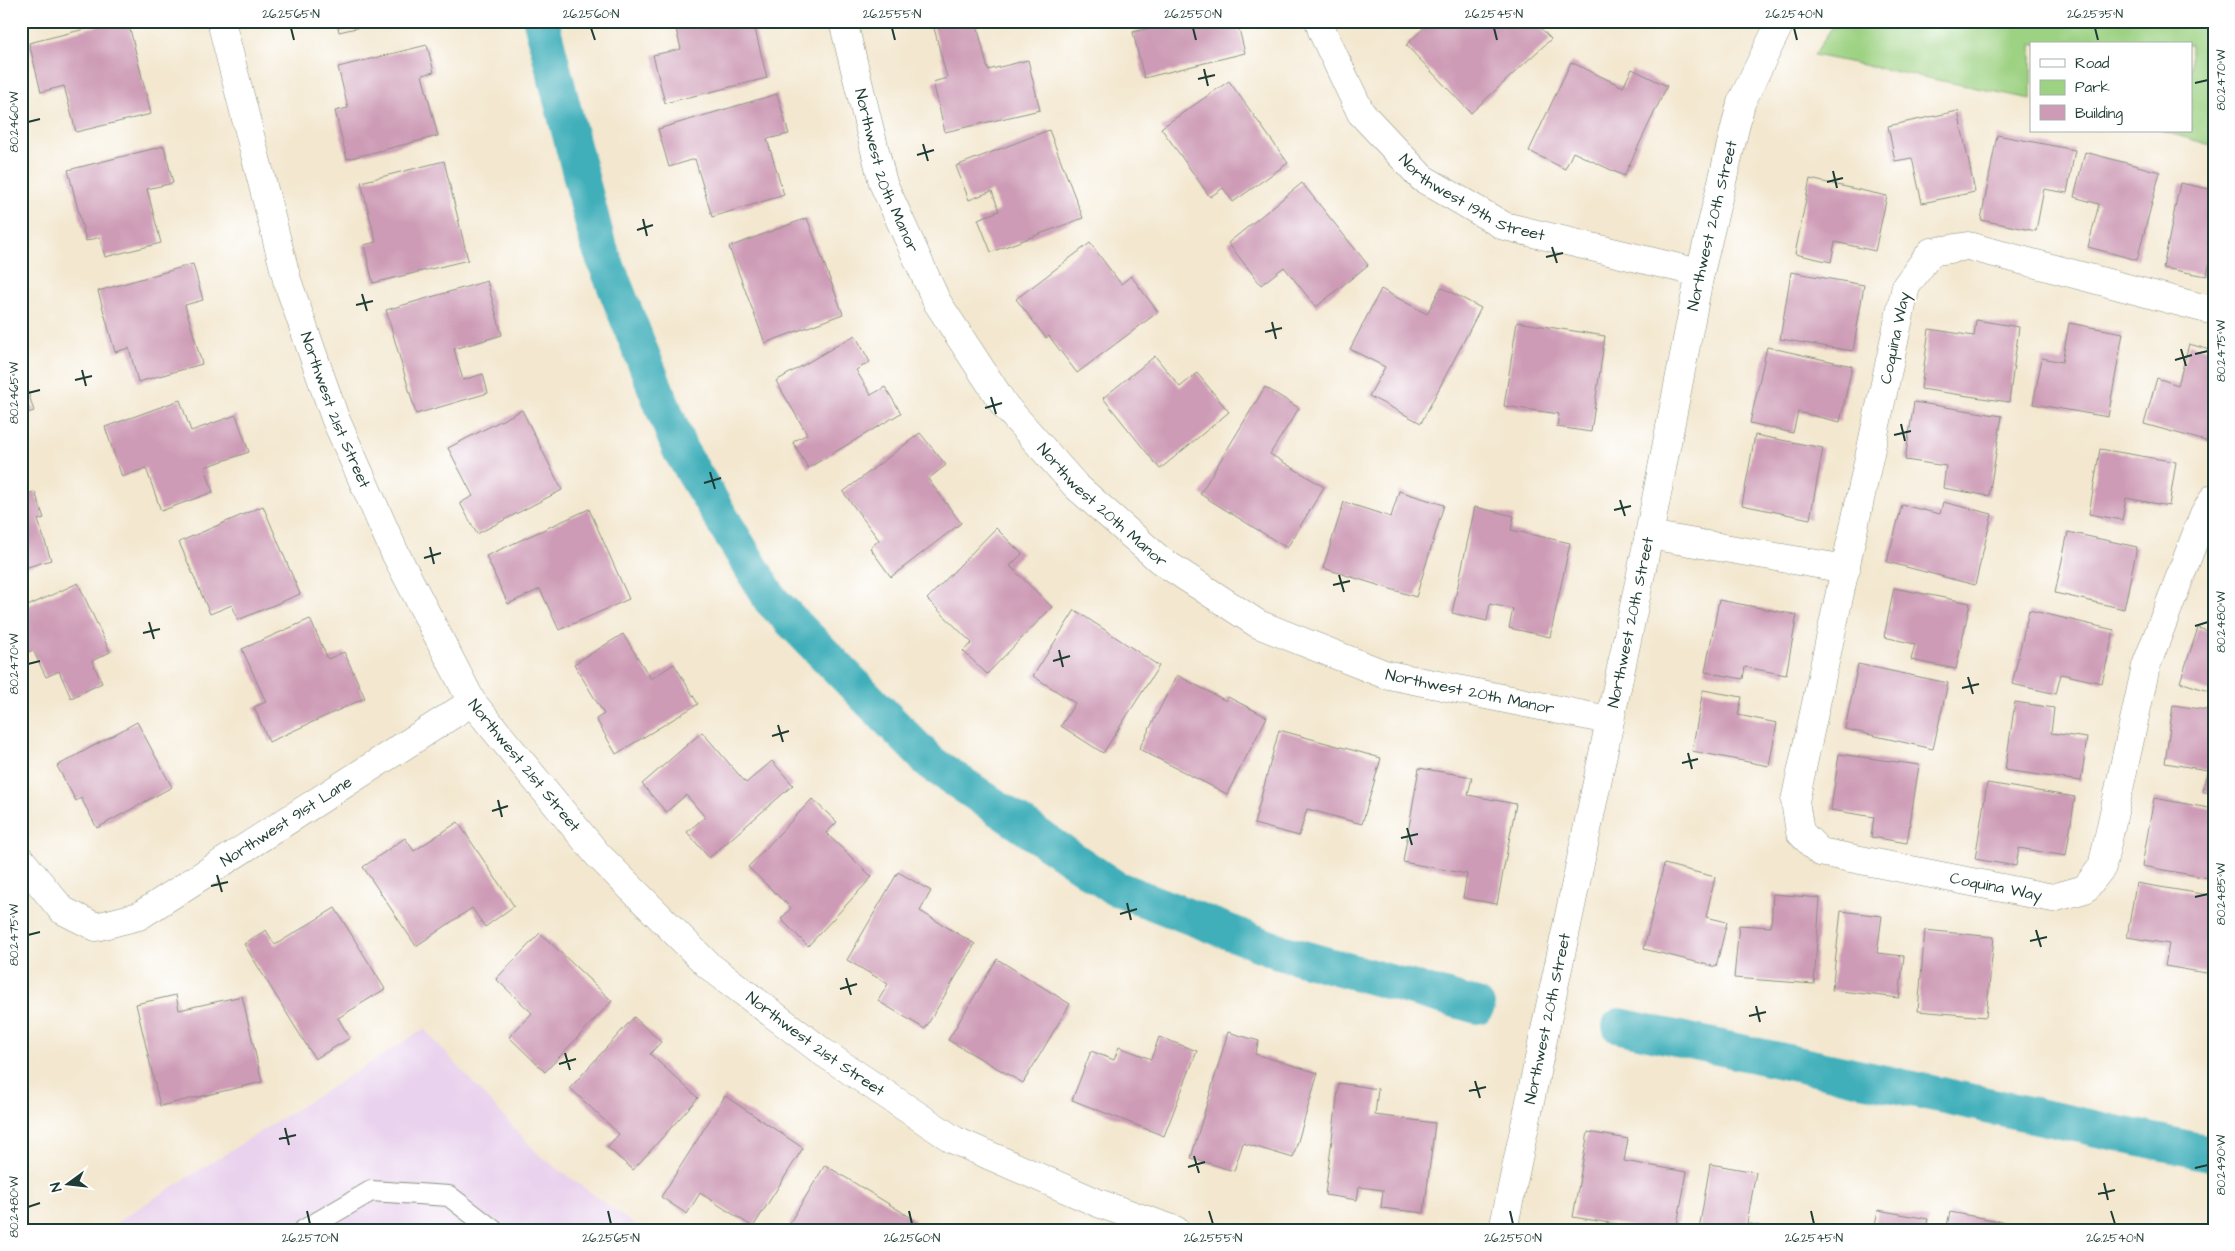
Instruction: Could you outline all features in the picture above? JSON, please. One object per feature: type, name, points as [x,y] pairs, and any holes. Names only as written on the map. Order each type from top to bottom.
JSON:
[{"type":"street","name":"Northwest 21st Street","points":[[221,21],[287,280],[335,418],[394,551],[472,702],[611,868],[708,965],[824,1053],[954,1140],[1098,1203],[1174,1230]]},
{"type":"street","name":"Northwest 20th Manor","points":[[843,21],[883,183],[937,302],[1006,406],[1076,486],[1160,560],[1258,624],[1384,674],[1608,720]]},
{"type":"street","name":"Northwest 19th Street","points":[[1319,21],[1361,113],[1422,178],[1504,226],[1700,274]]},
{"type":"street","name":"Northwest 20th Street","points":[[1503,1230],[1608,720],[1649,535],[1700,274],[1741,103],[1781,21]]},
{"type":"street","name":"Coquina Way","points":[[2214,311],[1968,246],[1931,252],[1906,286],[1795,801],[1800,832],[1820,852],[2053,898],[2085,889],[2102,867],[2146,666],[2204,514],[2214,498]]},
{"type":"street","points":[[1649,535],[1846,569]]},
{"type":"street","name":"Northwest 91st Lane","points":[[21,860],[62,910],[96,927],[139,916],[472,702]]},
{"type":"lane","points":[[304,1230],[371,1191],[449,1196],[493,1230]]},
{"type":"shaded area","points":[[424,1029],[539,1155],[642,1230],[104,1230]]},
{"type":"green space","points":[[1836,21],[2214,21],[2214,146],[2165,132],[2192,132],[2192,42],[2030,42],[2030,99],[1814,55]]},
{"type":"building","points":[[117,21],[128,21],[151,114],[76,132],[64,86],[41,92],[29,43]]},
{"type":"building","points":[[337,21],[381,21],[382,22],[339,32]]},
{"type":"building","points":[[674,21],[753,21],[767,78],[665,103],[653,55],[681,49]]},
{"type":"building","points":[[945,21],[976,21],[988,70],[1028,60],[1040,110],[945,132],[933,82],[947,78],[933,24]]},
{"type":"building","points":[[1157,21],[1237,21],[1245,53],[1144,78],[1133,32],[1158,26]]},
{"type":"building","points":[[1431,21],[1534,21],[1551,39],[1471,113],[1406,45]]},
{"type":"building","points":[[427,45],[434,72],[422,75],[438,136],[347,159],[335,111],[348,108],[338,67]]},
{"type":"building","points":[[1571,62],[1623,87],[1632,69],[1667,86],[1624,176],[1573,152],[1565,169],[1529,151]]},
{"type":"building","points":[[1229,81],[1288,163],[1233,202],[1223,188],[1210,197],[1161,128]]},
{"type":"building","points":[[777,94],[789,134],[767,139],[784,195],[712,217],[695,159],[669,167],[658,129]]},
{"type":"building","points":[[1958,111],[1975,192],[1922,203],[1912,158],[1895,161],[1888,126]]},
{"type":"building","points":[[1049,130],[1083,218],[991,252],[978,219],[999,211],[992,191],[969,200],[956,166]]},
{"type":"building","points":[[1997,135],[2075,150],[2067,193],[2044,189],[2036,231],[1981,220]]},
{"type":"building","points":[[164,146],[173,183],[147,189],[161,243],[105,257],[100,237],[86,241],[68,170]]},
{"type":"building","points":[[2085,152],[2160,172],[2137,260],[2088,247],[2099,204],[2074,197]]},
{"type":"building","points":[[444,161],[468,260],[373,283],[364,245],[376,242],[361,182]]},
{"type":"building","points":[[1810,179],[1887,196],[1875,251],[1835,242],[1831,262],[1795,254]]},
{"type":"building","points":[[1302,183],[1368,265],[1316,307],[1284,267],[1261,285],[1228,243]]},
{"type":"building","points":[[2180,183],[2214,190],[2214,241],[2207,276],[2163,268]]},
{"type":"building","points":[[807,218],[843,314],[765,343],[729,247]]},
{"type":"building","points":[[1090,243],[1121,284],[1131,276],[1158,312],[1077,373],[1049,336],[1046,338],[1016,299]]},
{"type":"building","points":[[193,264],[203,300],[185,305],[202,364],[138,382],[129,348],[115,352],[98,291]]},
{"type":"building","points":[[1791,272],[1864,285],[1853,351],[1780,339]]},
{"type":"building","points":[[487,281],[502,335],[454,349],[463,380],[483,374],[488,393],[416,414],[386,310]]},
{"type":"building","points":[[1441,287],[1481,308],[1421,423],[1369,396],[1385,367],[1350,349],[1381,289],[1427,314]]},
{"type":"building","points":[[1976,320],[2019,327],[2009,402],[1921,389],[1929,329],[1974,336]]},
{"type":"building","points":[[1517,322],[1605,336],[1591,432],[1557,427],[1559,414],[1504,406]]},
{"type":"building","points":[[2069,323],[2123,333],[2108,417],[2033,404],[2042,358],[2062,362]]},
{"type":"building","points":[[855,335],[870,362],[856,370],[871,395],[885,387],[901,413],[808,468],[793,442],[807,434],[776,381]]},
{"type":"building","points":[[2189,344],[2214,351],[2213,443],[2144,424],[2157,378],[2178,385]]},
{"type":"building","points":[[1767,347],[1852,366],[1840,422],[1798,412],[1793,433],[1750,423]]},
{"type":"building","points":[[1155,356],[1180,387],[1197,373],[1229,412],[1160,469],[1103,398]]},
{"type":"building","points":[[21,370],[34,411],[21,415]]},
{"type":"building","points":[[1265,387],[1299,408],[1270,454],[1324,487],[1287,548],[1200,494]]},
{"type":"building","points":[[180,400],[191,431],[236,415],[249,452],[205,467],[213,492],[161,511],[146,468],[122,477],[105,427]]},
{"type":"building","points":[[1914,402],[2002,416],[1989,496],[1943,488],[1946,466],[1905,460]]},
{"type":"building","points":[[522,410],[562,490],[477,534],[460,503],[473,496],[448,448]]},
{"type":"building","points":[[920,433],[946,465],[928,479],[961,523],[891,577],[870,548],[879,540],[843,492]]},
{"type":"building","points":[[1755,435],[1823,448],[1810,519],[1742,505]]},
{"type":"building","points":[[2100,449],[2176,462],[2169,506],[2126,498],[2122,520],[2089,514]]},
{"type":"building","points":[[21,480],[26,494],[35,492],[44,518],[38,520],[51,560],[21,569]]},
{"type":"building","points":[[1399,491],[1444,505],[1416,597],[1323,568],[1344,502],[1391,517]]},
{"type":"building","points":[[1943,502],[1992,514],[1975,585],[1887,562],[1902,505],[1940,514]]},
{"type":"building","points":[[263,506],[300,594],[238,620],[232,605],[210,614],[179,542]]},
{"type":"building","points":[[1475,507],[1514,516],[1511,530],[1570,543],[1550,637],[1509,628],[1513,609],[1490,604],[1487,621],[1452,613]]},
{"type":"building","points":[[589,509],[629,599],[559,630],[540,589],[508,604],[486,556]]},
{"type":"building","points":[[996,528],[1022,554],[1010,566],[1052,607],[987,674],[963,651],[972,643],[927,599]]},
{"type":"building","points":[[2068,532],[2137,547],[2124,609],[2055,593]]},
{"type":"building","points":[[78,583],[110,652],[92,661],[102,683],[71,698],[59,671],[46,677],[33,650],[21,655],[21,609]]},
{"type":"building","points":[[1894,588],[1970,603],[1956,669],[1911,660],[1915,644],[1884,637]]},
{"type":"building","points":[[1719,600],[1797,615],[1786,675],[1745,667],[1743,679],[1705,672]]},
{"type":"building","points":[[1075,610],[1159,666],[1103,753],[1061,726],[1075,703],[1033,676]]},
{"type":"building","points":[[2029,610],[2114,630],[2102,683],[2061,674],[2056,694],[2012,684]]},
{"type":"building","points":[[310,619],[328,659],[344,652],[365,698],[269,742],[254,707],[266,702],[242,649]]},
{"type":"building","points":[[2198,628],[2214,633],[2214,693],[2180,682]]},
{"type":"building","points":[[623,634],[651,679],[674,664],[698,704],[616,754],[596,719],[604,714],[574,664]]},
{"type":"building","points":[[1858,664],[1948,683],[1933,749],[1845,729]]},
{"type":"building","points":[[1177,675],[1226,701],[1228,697],[1267,717],[1227,794],[1139,749]]},
{"type":"building","points":[[1703,690],[1742,697],[1738,715],[1777,723],[1769,766],[1692,751]]},
{"type":"building","points":[[2015,702],[2054,708],[2051,733],[2087,738],[2081,781],[2005,770]]},
{"type":"building","points":[[2173,705],[2214,711],[2214,793],[2203,792],[2207,770],[2165,763]]},
{"type":"building","points":[[137,722],[172,787],[97,828],[81,798],[76,801],[57,766]]},
{"type":"building","points":[[1279,730],[1381,758],[1362,824],[1307,809],[1299,836],[1254,824]]},
{"type":"building","points":[[702,732],[746,783],[772,761],[793,785],[709,858],[687,832],[705,817],[686,795],[666,812],[642,784]]},
{"type":"building","points":[[1839,754],[1919,765],[1907,843],[1871,837],[1874,817],[1831,810]]},
{"type":"building","points":[[1419,768],[1472,777],[1468,795],[1516,804],[1497,904],[1463,898],[1467,874],[1403,862]]},
{"type":"building","points":[[1987,783],[2075,797],[2066,856],[2019,848],[2016,866],[1975,859]]},
{"type":"building","points":[[2154,798],[2214,809],[2214,879],[2142,866]]},
{"type":"building","points":[[812,799],[837,822],[826,833],[872,877],[808,946],[781,919],[791,908],[748,867]]},
{"type":"building","points":[[458,822],[514,906],[485,927],[472,908],[416,946],[363,867],[405,838],[414,851]]},
{"type":"building","points":[[1664,864],[1715,877],[1706,917],[1727,922],[1716,967],[1644,949]]},
{"type":"building","points":[[898,872],[931,891],[920,911],[975,944],[925,1029],[878,1001],[888,984],[847,960]]},
{"type":"building","points":[[2136,883],[2214,896],[2212,974],[2165,966],[2169,944],[2127,937]]},
{"type":"building","points":[[1773,894],[1820,898],[1814,984],[1734,978],[1739,925],[1771,927]]},
{"type":"building","points":[[335,908],[385,989],[338,1018],[350,1038],[315,1059],[244,944],[266,930],[275,945]]},
{"type":"building","points":[[1841,911],[1882,916],[1877,953],[1904,956],[1899,998],[1832,990]]},
{"type":"building","points":[[1925,930],[1994,937],[1986,1017],[1918,1011]]},
{"type":"building","points":[[540,933],[612,1001],[545,1072],[509,1037],[532,1013],[496,979]]},
{"type":"building","points":[[997,959],[1070,1004],[1023,1083],[948,1040]]},
{"type":"building","points":[[176,995],[179,1010],[242,996],[262,1082],[160,1106],[136,1004]]},
{"type":"building","points":[[634,1017],[661,1042],[650,1054],[698,1098],[633,1170],[607,1147],[619,1134],[570,1088]]},
{"type":"building","points":[[1228,1032],[1259,1041],[1255,1054],[1318,1073],[1293,1158],[1243,1143],[1234,1171],[1191,1158]]},
{"type":"building","points":[[1159,1037],[1197,1051],[1164,1136],[1072,1100],[1091,1051],[1114,1060],[1119,1047],[1151,1059]]},
{"type":"building","points":[[1339,1083],[1378,1089],[1375,1115],[1435,1123],[1424,1213],[1381,1208],[1383,1190],[1359,1187],[1357,1200],[1325,1195]]},
{"type":"building","points":[[725,1096],[803,1148],[753,1227],[700,1193],[687,1214],[661,1197]]},
{"type":"building","points":[[1588,1132],[1628,1139],[1624,1161],[1687,1172],[1676,1230],[1635,1230],[1635,1227],[1573,1217]]},
{"type":"building","points":[[1710,1164],[1756,1172],[1747,1223],[1777,1230],[1699,1230]]},
{"type":"building","points":[[825,1165],[915,1220],[909,1230],[798,1230],[789,1224]]},
{"type":"building","points":[[1878,1210],[1928,1219],[1926,1230],[1874,1230]]},
{"type":"building","points":[[1950,1212],[2021,1225],[2020,1230],[1946,1230]]},
{"type":"waterway","points":[[541,21],[598,244],[680,450],[771,600],[931,763],[1115,888],[1281,952],[1477,1006]]},
{"type":"waterway","points":[[1620,1026],[2214,1154]]}]
